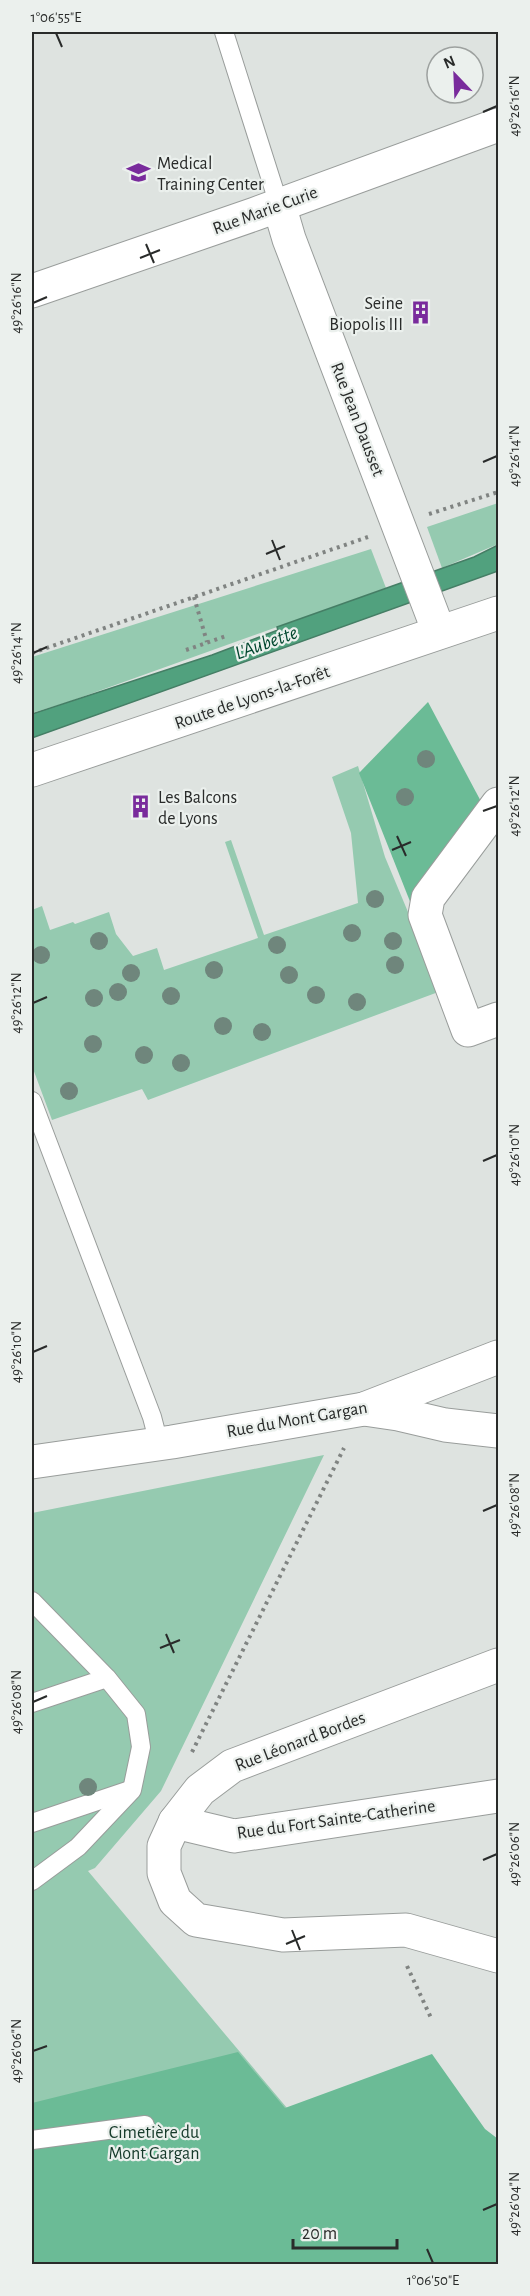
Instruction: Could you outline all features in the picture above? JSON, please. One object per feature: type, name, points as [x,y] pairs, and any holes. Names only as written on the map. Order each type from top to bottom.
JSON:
[{"type":"street","name":"Rue Marie Curie","points":[[32,291],[279,205],[498,125]]},
{"type":"street","name":"Rue Jean Dausset","points":[[279,205],[289,239],[435,618]]},
{"type":"street","name":"Route de Lyons-la-Forêt","points":[[32,770],[359,661],[435,618],[489,623]]},
{"type":"street","points":[[498,804],[436,885],[428,898],[425,915],[468,1030],[498,1019]]},
{"type":"street","name":"Rue du Mont Gargan","points":[[32,1462],[156,1430],[364,1409],[498,1357]]},
{"type":"street","points":[[364,1409],[445,1425],[498,1431]]},
{"type":"street","name":"Rue Léonard Bordes","points":[[498,1665],[232,1766],[200,1791],[175,1822],[164,1846],[164,1873],[175,1901],[196,1920],[283,1935],[406,1930],[498,1956]]},
{"type":"street","name":"Rue du Fort Sainte-Catherine","points":[[175,1822],[234,1836],[498,1796]]},
{"type":"lane","points":[[224,32],[279,205]]},
{"type":"lane","points":[[32,1101],[156,1430]]},
{"type":"lane","points":[[32,1601],[107,1678],[136,1714],[141,1747],[132,1790],[78,1847],[32,1881]]},
{"type":"lane","points":[[32,1703],[107,1678]]},
{"type":"lane","points":[[32,1823],[132,1790]]},
{"type":"lane","points":[[32,2140],[145,2125]]},
{"type":"path","points":[[32,653],[399,524],[498,492]]},
{"type":"path","points":[[194,597],[207,642]]},
{"type":"path","points":[[186,650],[226,636]]},
{"type":"path","points":[[186,1762],[364,1409]]},
{"type":"path","points":[[393,1931],[432,2020]]},
{"type":"green space","points":[[498,503],[498,544],[442,568],[427,527]]},
{"type":"green space","points":[[371,549],[386,588],[32,713],[32,657]]},
{"type":"green space","points":[[428,702],[485,809],[411,904],[359,773]]},
{"type":"green space","points":[[358,766],[385,857],[441,991],[148,1100],[142,1089],[52,1120],[32,1066],[32,910],[42,906],[50,930],[109,912],[116,934],[133,956],[157,948],[164,970],[258,938],[225,842],[231,840],[264,935],[358,903],[351,833],[332,777]]},
{"type":"green space","name":"Cimetière du Mont Gargan","points":[[324,1455],[161,1791],[95,1868],[88,1871],[418,2264],[32,2264],[32,1513]]},
{"type":"green space","points":[[238,2052],[285,2108],[432,2054],[485,2129],[498,2139],[498,2264],[32,2264],[32,2103]]},
{"type":"water","name":"L'Aubette","points":[[498,545],[498,571],[32,738],[32,714],[212,655],[278,630],[277,627],[474,557]]},
{"type":"place","name":"Medical Training Center","points":[[139,173]]},
{"type":"place","name":"Seine Biopolis III","points":[[421,313]]},
{"type":"place","name":"Les Balcons de Lyons","points":[[140,807]]}]
